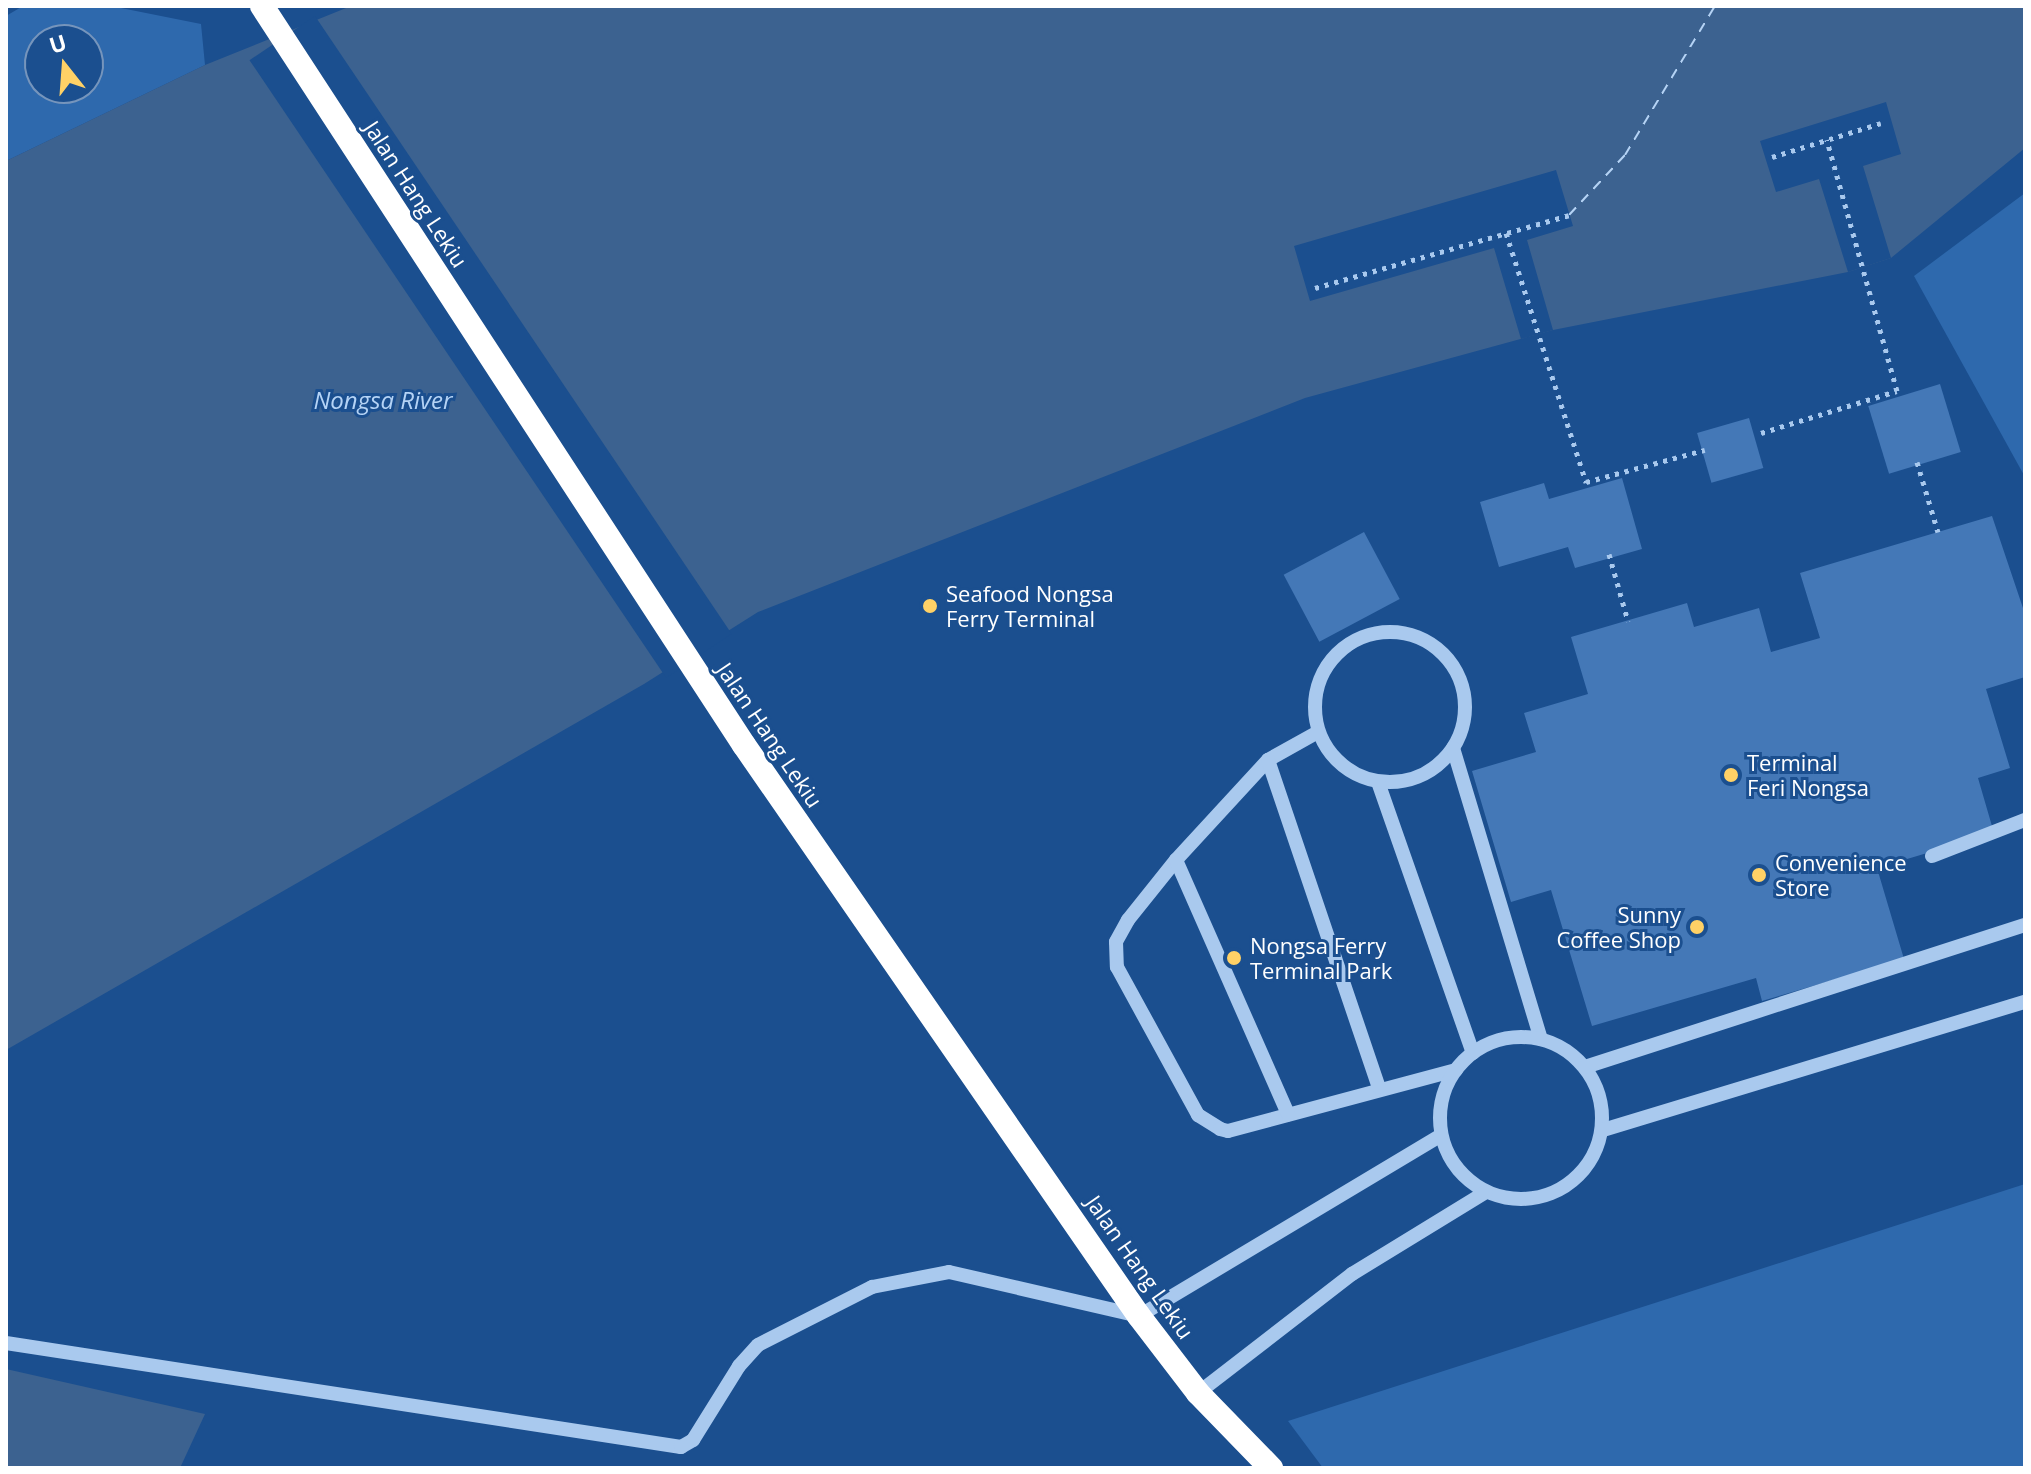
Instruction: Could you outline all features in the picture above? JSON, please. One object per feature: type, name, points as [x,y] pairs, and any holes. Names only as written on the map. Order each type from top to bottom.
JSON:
[{"type":"highway","name":"Jalan Hang Lekiu","points":[[262,6],[744,745],[1139,1316],[1198,1393],[1271,1468]]},
{"type":"lane","points":[[1400,632],[1428,642],[1451,662],[1464,690],[1465,720],[1453,748],[1420,775],[1378,782],[1341,765],[1318,732],[1314,702],[1322,672],[1342,648],[1369,634],[1400,632]]},
{"type":"lane","points":[[1318,732],[1268,760],[1176,860],[1128,920],[1116,942],[1117,967],[1209,1125],[1228,1131],[1379,1087],[1456,1070]]},
{"type":"lane","points":[[1453,748],[1541,1039]]},
{"type":"lane","points":[[1268,760],[1379,1087]]},
{"type":"lane","points":[[1378,782],[1473,1053]]},
{"type":"lane","points":[[1932,856],[2025,820]]},
{"type":"lane","points":[[1176,860],[1288,1114]]},
{"type":"lane","points":[[1585,1067],[2025,925]]},
{"type":"lane","points":[[1603,1130],[2025,1002]]},
{"type":"lane","points":[[1541,1039],[1573,1054],[1585,1067],[1600,1097],[1603,1130],[1589,1166],[1560,1190],[1523,1200],[1486,1192],[1456,1169],[1441,1135],[1442,1101],[1456,1070],[1473,1053],[1494,1042],[1541,1039]]},
{"type":"lane","points":[[6,1343],[668,1448],[693,1440],[733,1375],[758,1345],[872,1287],[949,1272],[1139,1316],[1441,1135]]},
{"type":"lane","points":[[1198,1393],[1352,1274],[1486,1192]]},
{"type":"path","points":[[1772,157],[1881,123]]},
{"type":"path","points":[[1761,433],[1897,391],[1827,140]]},
{"type":"path","points":[[1315,288],[1569,215]]},
{"type":"path","points":[[1506,233],[1586,482],[1705,450]]},
{"type":"path","points":[[1917,462],[1938,532]]},
{"type":"path","points":[[1609,554],[1628,621]]},
{"type":"shaded area","points":[[23,6],[111,6],[201,24],[205,65],[6,161],[6,16]]},
{"type":"shaded area","points":[[2025,193],[2025,477],[1914,276]]},
{"type":"shaded area","points":[[2025,1184],[2025,1468],[1323,1468],[1288,1421]]},
{"type":"water","name":"Nongsa River","points":[[351,6],[2025,6],[2025,148],[1891,258],[1848,272],[1553,330],[1305,398],[758,612],[644,684],[6,1050],[6,161],[205,65]]},
{"type":"water","points":[[6,1369],[205,1414],[180,1468],[6,1468]]},
{"type":"pier","points":[[315,16],[732,634],[666,678],[250,60]]},
{"type":"pier","points":[[1886,102],[1901,154],[1863,166],[1891,258],[1848,272],[1819,179],[1776,192],[1760,141]]},
{"type":"pier","points":[[1556,170],[1573,226],[1527,240],[1553,330],[1521,339],[1494,248],[1310,301],[1294,246]]},
{"type":"building","points":[[1940,384],[1961,452],[1889,474],[1868,406]]},
{"type":"building","points":[[1749,418],[1763,468],[1711,483],[1697,433]]},
{"type":"building","points":[[1622,478],[1642,549],[1575,568],[1568,547],[1499,567],[1480,502],[1544,483],[1549,499]]},
{"type":"building","name":"Terminal Feri Nongsa","points":[[1992,516],[2025,614],[2025,677],[1986,689],[2010,768],[1978,778],[1994,833],[1877,868],[1904,959],[1762,1001],[1756,978],[1592,1026],[1551,890],[1511,902],[1472,771],[1536,752],[1524,713],[1588,694],[1571,637],[1687,603],[1694,627],[1759,608],[1771,652],[1820,638],[1800,573]]},
{"type":"building","points":[[1364,532],[1400,599],[1319,642],[1284,575]]},
{"type":"ferry route","points":[[1569,215],[1625,155],[1715,6]]},
{"type":"place","name":"Seafood Nongsa Ferry Terminal","points":[[930,606]]},
{"type":"place","name":"Terminal Feri Nongsa","points":[[1731,775]]},
{"type":"place","name":"Convenience Store","points":[[1759,875]]},
{"type":"place","name":"Sunny Coffee Shop","points":[[1697,927]]},
{"type":"place","name":"Nongsa Ferry Terminal Park","points":[[1234,958]]}]
